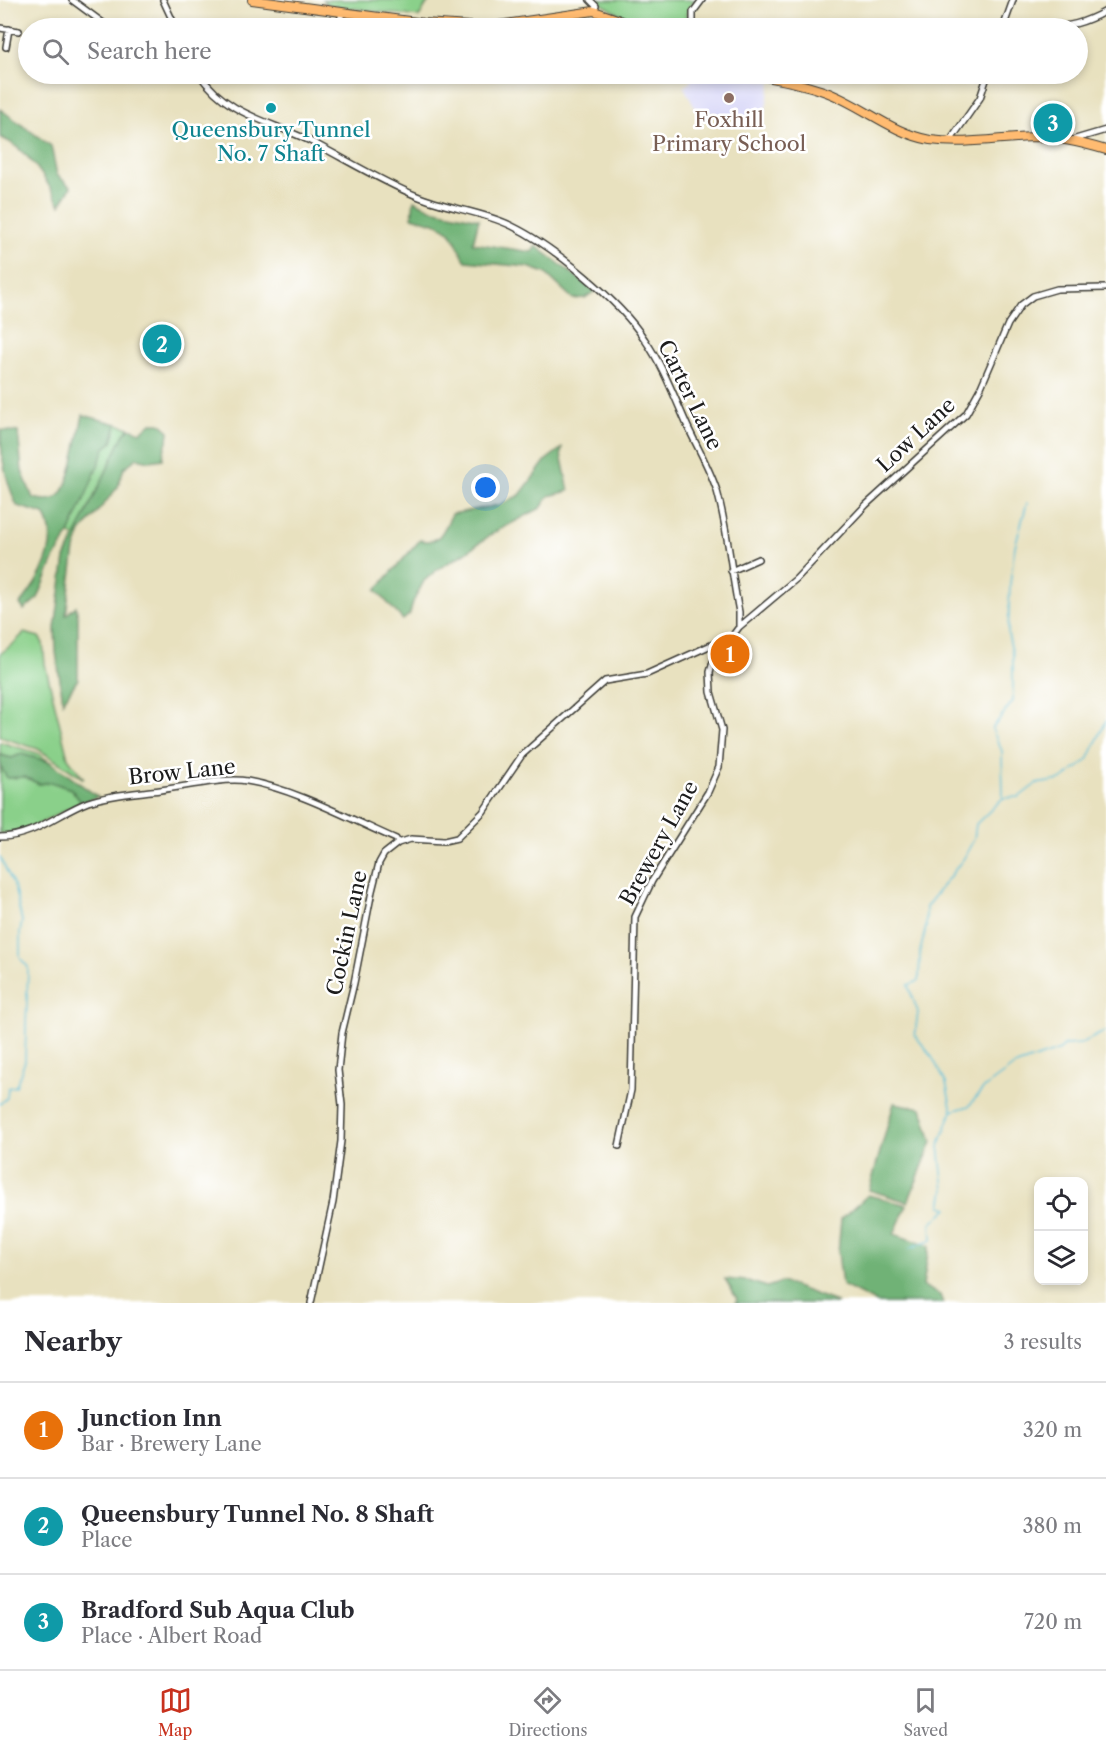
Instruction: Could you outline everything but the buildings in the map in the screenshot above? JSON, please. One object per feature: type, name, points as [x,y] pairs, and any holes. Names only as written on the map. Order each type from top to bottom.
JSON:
[{"type":"main road","points":[[252,0],[383,18]]},
{"type":"main road","points":[[546,18],[594,11],[613,18]]},
{"type":"main road","points":[[793,84],[827,92],[908,135],[931,140],[968,142],[1035,137],[1071,140],[1106,150]]},
{"type":"street","points":[[72,0],[96,18]]},
{"type":"street","points":[[164,0],[172,18]]},
{"type":"street","points":[[590,0],[596,6],[594,11]]},
{"type":"street","points":[[693,18],[693,12],[702,0]]},
{"type":"street","points":[[1007,18],[1013,0]]},
{"type":"street","points":[[1088,21],[1106,11]]},
{"type":"street","points":[[341,18],[342,13]]},
{"type":"street","points":[[0,28],[18,31]]},
{"type":"street","points":[[6,47],[9,29]]},
{"type":"street","name":"Carter Lane","points":[[207,84],[214,93],[238,110],[284,129],[418,196],[494,218],[533,236],[562,258],[631,320],[646,340],[669,384],[716,490],[739,612],[739,627]]},
{"type":"street","points":[[950,141],[980,98],[986,84]]},
{"type":"street","points":[[1071,140],[1106,130]]},
{"type":"street","name":"Low Lane","points":[[739,627],[796,579],[866,505],[966,414],[981,387],[1008,324],[1021,305],[1033,296],[1057,289],[1106,288]]},
{"type":"street","points":[[731,571],[758,559]]},
{"type":"street","points":[[398,843],[411,839],[444,841],[457,838],[483,812],[522,754],[604,681],[647,674],[731,636],[739,627]]},
{"type":"street","name":"Brewery Lane","points":[[619,1146],[631,1090],[634,917],[652,881],[708,792],[719,767],[722,730],[709,679],[713,662],[731,636]]},
{"type":"street","name":"Brow Lane","points":[[0,837],[28,832],[87,802],[107,797],[220,782],[245,781],[289,793],[396,839],[398,843]]},
{"type":"street","name":"Cockin Lane","points":[[311,1303],[333,1202],[342,1105],[338,1070],[342,1033],[379,863],[387,850],[398,843]]},
{"type":"shaded area","name":"Foxhill Primary School","points":[[688,84],[771,84],[763,123],[696,110],[684,87]]},
{"type":"green space","points":[[323,0],[432,0],[419,17],[328,5]]},
{"type":"green space","points":[[595,0],[695,0],[690,6],[686,18],[626,18]]},
{"type":"green space","points":[[0,109],[51,146],[57,175],[71,187],[60,205],[49,185],[28,157],[0,137]]},
{"type":"green space","points":[[414,200],[431,209],[479,219],[473,243],[532,252],[536,246],[595,291],[585,298],[573,299],[545,273],[528,267],[466,261],[449,231],[434,223],[412,217]]},
{"type":"green space","points":[[83,415],[117,424],[112,442],[105,448],[69,534],[54,559],[38,598],[24,610],[20,604],[41,573],[51,537],[44,514],[17,506],[5,469],[1,430],[18,432],[22,471],[33,498],[50,500],[60,495],[68,480]]},
{"type":"green space","points":[[151,423],[160,423],[169,431],[163,459],[150,461],[137,458],[124,468],[118,487],[81,532],[75,549],[66,615],[76,606],[78,679],[63,702],[55,628],[65,558],[124,434],[130,428],[141,432]]},
{"type":"green space","points":[[117,424],[130,428],[124,434],[75,537],[69,534],[105,448],[112,442]]},
{"type":"green space","points":[[562,448],[561,454],[569,491],[549,496],[541,508],[495,532],[438,569],[424,581],[413,602],[410,614],[403,620],[376,590],[420,540],[427,541],[437,538],[452,514],[499,505],[520,495],[546,460]]},
{"type":"green space","points":[[24,633],[39,637],[43,643],[45,664],[68,758],[84,779],[38,749],[0,737],[0,654]]},
{"type":"green space","points":[[0,742],[37,753],[50,762],[21,754],[12,758],[0,755]]},
{"type":"green space","points":[[21,754],[50,762],[98,797],[81,802],[71,789],[51,782],[39,784],[25,777],[7,778],[0,766],[0,755],[12,758]]},
{"type":"green space","points":[[0,766],[8,778],[25,777],[39,784],[51,782],[71,789],[81,802],[32,827],[11,833],[0,833]]},
{"type":"green space","points":[[894,1103],[922,1108],[932,1142],[908,1202],[869,1190]]},
{"type":"green space","points":[[868,1195],[907,1205],[894,1234],[929,1246],[923,1286],[940,1295],[943,1303],[877,1303],[842,1285],[838,1253],[841,1219]]},
{"type":"green space","points":[[725,1279],[748,1281],[767,1287],[782,1282],[839,1303],[735,1303],[737,1299]]},
{"type":"waterway","points":[[909,1249],[932,1240],[931,1224],[948,1208],[941,1206],[944,1190],[939,1146],[952,1111],[946,1083],[932,1057],[915,1035],[918,1012],[908,985],[919,981],[920,952],[926,927],[926,907],[964,858],[974,839],[976,824],[1003,798],[1002,751],[992,729],[1013,701],[1013,655],[1008,634],[1010,584],[1015,546],[1027,503]]},
{"type":"waterway","points":[[1003,798],[1019,797],[1036,784],[1061,780],[1088,760],[1106,721]]},
{"type":"waterway","points":[[0,857],[14,886],[22,921],[20,958],[28,967],[25,1061],[16,1086],[8,1088],[7,1098],[0,1104]]},
{"type":"waterway","points":[[952,1111],[969,1106],[985,1087],[1014,1066],[1060,1050],[1065,1045],[1080,1044],[1106,1031]]},
{"type":"place","name":"Foxhill Primary School","points":[[729,98]]},
{"type":"place","name":"Queensbury Tunnel No. 7 Shaft","points":[[271,108]]},
{"type":"place","name":"Bradford Sub Aqua Club","points":[[1053,123]]},
{"type":"place","name":"Queensbury Tunnel No. 8 Shaft","points":[[162,344]]},
{"type":"place","name":"Junction Inn","points":[[730,654]]}]
